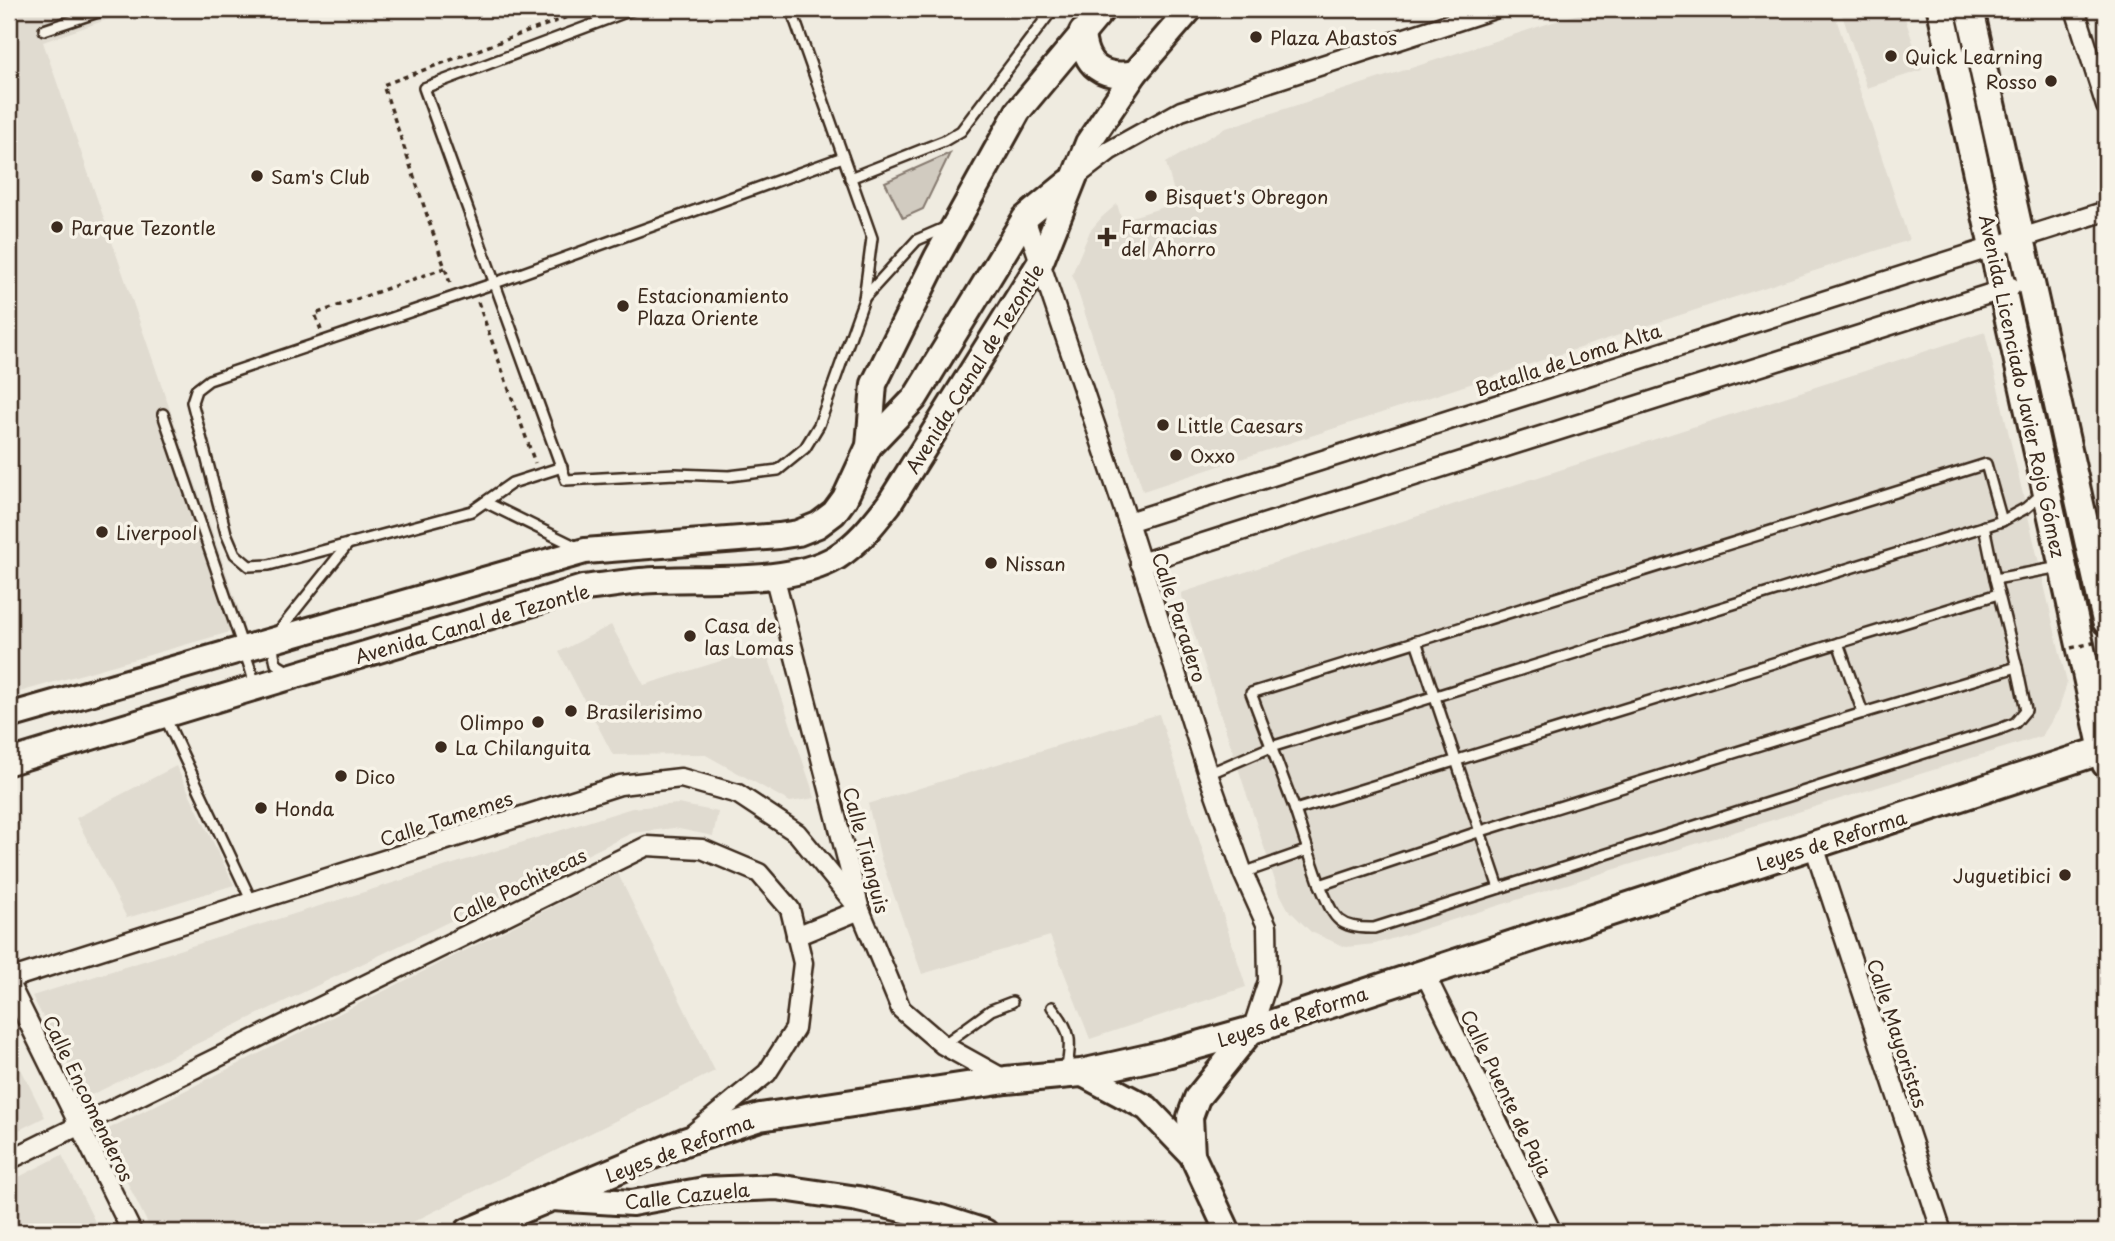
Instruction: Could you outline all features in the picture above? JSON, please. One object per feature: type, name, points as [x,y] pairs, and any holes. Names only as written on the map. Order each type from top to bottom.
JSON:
[{"type":"main road","name":"Avenida Canal de Tezontle","points":[[869,446],[874,384],[956,224],[1018,111],[1103,9]]},
{"type":"main road","name":"Avenida Canal de Tezontle","points":[[9,762],[583,588],[640,581],[774,575],[810,569],[836,557],[863,536],[889,503],[1041,261],[1070,181],[1088,143],[1135,73],[1190,9]]},
{"type":"main road","name":"Avenida Licenciado Javier Rojo Gómez","points":[[1941,9],[2105,754]]},
{"type":"main road","name":"Avenida Licenciado Javier Rojo Gómez","points":[[1970,9],[2106,621]]},
{"type":"main road","points":[[1082,32],[1083,46],[1091,63],[1104,72],[1118,76],[1135,73]]},
{"type":"main road","name":"Avenida Canal de Tezontle","points":[[9,716],[585,551],[798,533],[818,525],[834,513],[845,498],[869,446],[915,398],[1025,218],[1070,181]]},
{"type":"main road","name":"Leyes de Reforma","points":[[468,1232],[684,1142],[760,1117],[1006,1080],[1073,1074],[1166,1054],[1252,1030],[1424,972],[2105,754]]},
{"type":"main road","points":[[1192,1155],[1190,1117],[1197,1098],[1252,1030]]},
{"type":"main road","points":[[1073,1074],[1147,1108],[1192,1155],[1228,1232]]},
{"type":"main road","name":"Calle Cazuela","points":[[552,1198],[632,1203],[704,1190],[776,1188],[858,1199],[942,1218],[985,1232]]},
{"type":"street","points":[[1070,181],[1108,151],[1181,111],[1494,9]]},
{"type":"street","points":[[2075,9],[2106,106]]},
{"type":"street","name":"Batalla de Loma Alta","points":[[1128,522],[2106,211]]},
{"type":"street","name":"Calle Paradero","points":[[1025,218],[1128,522],[1208,774],[1243,873],[1267,926],[1268,981],[1252,1030]]},
{"type":"street","points":[[1140,563],[2031,281]]},
{"type":"street","name":"Calle Tianguis","points":[[774,575],[860,910],[901,1009],[943,1045],[1006,1080]]},
{"type":"street","name":"Calle Tamemes","points":[[9,981],[620,785],[681,778],[738,794],[797,833],[860,910]]},
{"type":"street","name":"Calle Pochitecas","points":[[9,1160],[647,846],[702,849],[759,873],[790,909],[803,963],[795,1029],[767,1073],[684,1142]]},
{"type":"street","name":"Calle Mayoristas","points":[[1814,846],[1942,1232]]},
{"type":"street","points":[[796,936],[860,910]]},
{"type":"street","name":"Calle Puente de Paja","points":[[1424,972],[1552,1232]]},
{"type":"street","name":"Calle Encomenderos","points":[[9,981],[132,1232]]},
{"type":"lane","points":[[44,30],[107,9]]},
{"type":"lane","points":[[634,9],[424,88],[566,480],[675,474],[729,476],[778,470],[805,448],[819,425],[864,299],[872,238],[791,9]]},
{"type":"lane","points":[[850,178],[944,141],[961,131],[1053,9]]},
{"type":"lane","points":[[562,467],[512,483],[472,511],[269,565],[249,566],[234,554],[226,533],[192,402],[196,390],[209,380],[474,291],[843,157]]},
{"type":"lane","points":[[864,299],[917,240],[926,234],[956,224]]},
{"type":"lane","points":[[163,414],[253,678],[246,690]]},
{"type":"lane","points":[[1984,526],[2026,710],[2015,723],[1374,928],[1353,929],[1334,919],[1251,692],[1986,464],[2003,521]]},
{"type":"lane","points":[[1208,774],[1271,747],[2003,521],[2026,508],[2046,491]]},
{"type":"lane","points":[[485,502],[585,551]]},
{"type":"lane","points":[[296,675],[276,664],[272,640],[350,543]]},
{"type":"lane","points":[[1995,579],[2063,566]]},
{"type":"lane","points":[[1295,810],[1998,594]]},
{"type":"lane","points":[[1416,641],[1499,888]]},
{"type":"lane","points":[[1838,643],[1863,713]]},
{"type":"lane","points":[[1320,885],[1481,831],[2017,667]]},
{"type":"lane","points":[[164,715],[252,902]]},
{"type":"lane","points":[[1243,873],[1308,850]]},
{"type":"lane","points":[[943,1045],[990,1010],[1012,1002]]},
{"type":"lane","points":[[1052,1007],[1068,1027],[1073,1074]]},
{"type":"path","points":[[450,283],[383,85],[589,9]]},
{"type":"path","points":[[324,341],[315,314],[445,268]]},
{"type":"path","points":[[474,291],[539,475]]},
{"type":"path","points":[[2071,648],[2106,640]]},
{"type":"shaded area","points":[[9,9],[137,9],[43,42],[244,624],[237,630],[9,695]]},
{"type":"shaded area","points":[[1593,9],[1833,9],[1909,240],[1143,491],[1072,274],[1090,231],[1102,217],[1117,204],[1122,220],[1177,203],[1166,163],[1223,129]]},
{"type":"shaded area","points":[[1840,9],[1914,9],[1904,15],[1922,70],[1867,88]]},
{"type":"shaded area","points":[[950,153],[923,209],[903,218],[885,182]]},
{"type":"shaded area","points":[[1985,332],[2067,683],[2059,709],[2042,736],[1375,944],[1346,947],[1311,932],[1288,909],[1278,890],[1181,593]]},
{"type":"shaded area","points":[[611,625],[644,685],[765,647],[815,798],[790,802],[704,754],[613,755],[559,652]]},
{"type":"shaded area","points":[[1159,714],[1246,987],[1090,1039],[1050,936],[922,974],[881,859],[868,804]]},
{"type":"shaded area","points":[[176,766],[234,885],[127,918],[76,818]]},
{"type":"shaded area","points":[[678,804],[718,812],[713,836],[674,828],[632,833],[85,1098],[32,996],[632,808]]},
{"type":"shaded area","points":[[618,874],[715,1071],[393,1232],[152,1232],[102,1132]]},
{"type":"shaded area","points":[[9,1045],[45,1117],[9,1135]]},
{"type":"shaded area","points":[[62,1155],[100,1232],[9,1232],[9,1182]]},
{"type":"place","name":"Plaza Abastos","points":[[1256,37]]},
{"type":"place","name":"Quick Learning","points":[[1891,56]]},
{"type":"place","name":"Rosso","points":[[2051,81]]},
{"type":"place","name":"Sam's Club","points":[[257,176]]},
{"type":"place","name":"Bisquet's Obregon","points":[[1151,196]]},
{"type":"place","name":"Parque Tezontle","points":[[57,227]]},
{"type":"place","name":"Farmacias del Ahorro","points":[[1107,237]]},
{"type":"place","name":"Estacionamiento Plaza Oriente","points":[[623,306]]},
{"type":"place","name":"Little Caesars","points":[[1163,425]]},
{"type":"place","name":"Oxxo","points":[[1176,455]]},
{"type":"place","name":"Liverpool","points":[[102,532]]},
{"type":"place","name":"Nissan","points":[[991,563]]},
{"type":"place","name":"Casa de las Lomas","points":[[690,636]]},
{"type":"place","name":"Brasilerisimo","points":[[571,711]]},
{"type":"place","name":"Olimpo","points":[[538,722]]},
{"type":"place","name":"La Chilanguita","points":[[441,747]]},
{"type":"place","name":"Dico","points":[[341,776]]},
{"type":"place","name":"Honda","points":[[261,808]]},
{"type":"place","name":"Juguetibici","points":[[2065,875]]}]
